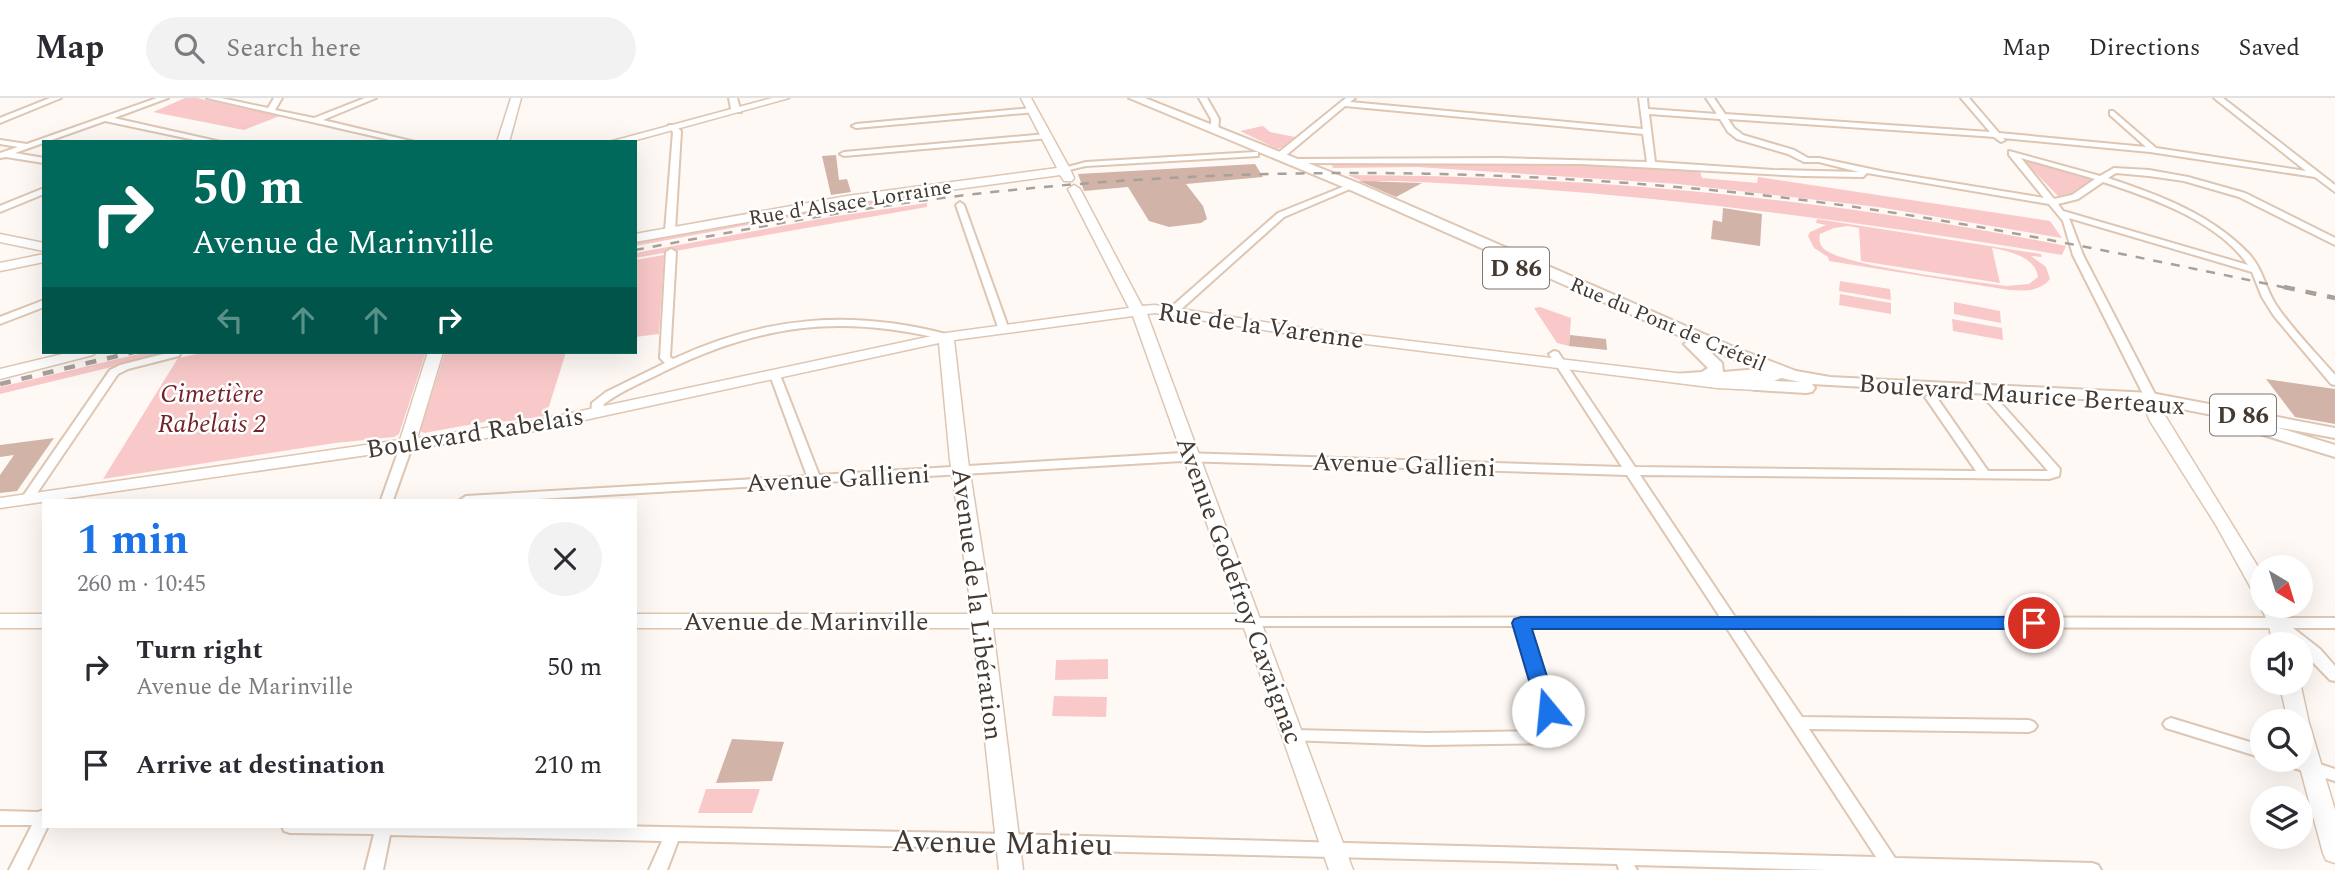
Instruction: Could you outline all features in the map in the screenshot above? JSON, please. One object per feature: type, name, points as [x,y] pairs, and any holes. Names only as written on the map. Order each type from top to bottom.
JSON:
[{"type":"main road","points":[[504,140],[516,98]]},
{"type":"main road","points":[[623,140],[784,98]]},
{"type":"main road","name":"Avenue Godefroy Cavaignac","points":[[1026,98],[1102,240],[1130,301],[1139,310],[1337,860]]},
{"type":"main road","name":"Rue du Pont de Créteil","points":[[1116,98],[1347,188],[1762,376]]},
{"type":"main road","name":"Rue du Pont de Créteil","points":[[1135,98],[1215,128],[1254,151],[1288,158],[1347,188]]},
{"type":"main road","points":[[1254,151],[1288,158]]},
{"type":"main road","name":"Rue d'Alsace Lorraine","points":[[637,237],[858,199],[1052,174],[1069,179]]},
{"type":"main road","points":[[0,238],[42,247]]},
{"type":"main road","points":[[0,267],[42,258]]},
{"type":"main road","name":"Rue du Pont de Créteil","points":[[1515,263],[1762,376]]},
{"type":"main road","name":"Rue de la Varenne","points":[[946,337],[1139,310],[1174,310],[1303,332],[1557,359],[1717,383],[1762,376],[1788,381]]},
{"type":"main road","name":"Boulevard Rabelais","points":[[0,503],[534,426],[946,337]]},
{"type":"main road","name":"Avenue de la Libération","points":[[946,337],[1011,870]]},
{"type":"main road","points":[[1692,344],[1716,367],[1713,374],[1705,377]]},
{"type":"main road","points":[[0,374],[81,354]]},
{"type":"main road","points":[[407,444],[434,354]]},
{"type":"main road","points":[[1680,377],[1762,376]]},
{"type":"main road","name":"Boulevard Maurice Berteaux","points":[[1788,381],[2152,403],[2335,433]]},
{"type":"main road","name":"Boulevard Maurice Berteaux","points":[[1788,381],[1994,402],[2152,403],[2265,430],[2335,451]]},
{"type":"main road","points":[[2152,403],[2250,570]]},
{"type":"main road","name":"Boulevard Maurice Berteaux","points":[[2265,430],[2335,442]]},
{"type":"main road","points":[[0,621],[42,621]]},
{"type":"main road","name":"Avenue de Marinville","points":[[637,621],[1252,621]]},
{"type":"main road","points":[[2312,772],[2335,853]]},
{"type":"street","points":[[0,121],[57,98]]},
{"type":"street","points":[[44,140],[164,98]]},
{"type":"street","points":[[211,98],[402,140]]},
{"type":"street","points":[[270,111],[278,98]]},
{"type":"street","points":[[313,121],[372,98]]},
{"type":"street","points":[[733,98],[734,107],[738,110]]},
{"type":"street","points":[[1203,98],[1215,119],[1215,128]]},
{"type":"street","points":[[1643,98],[1651,164]]},
{"type":"street","points":[[1710,98],[1740,137],[1791,152],[1807,160],[1819,160],[1853,171],[2053,202],[2069,200],[2113,170],[2185,179],[2242,195],[2335,242]]},
{"type":"street","points":[[1965,98],[2067,221],[2078,255],[2152,403]]},
{"type":"street","points":[[2218,98],[2335,190]]},
{"type":"street","points":[[1288,158],[1348,101],[1647,132]]},
{"type":"street","points":[[856,126],[1033,110]]},
{"type":"street","points":[[1645,111],[2154,149],[2239,160],[2316,175]]},
{"type":"street","points":[[2112,113],[2154,149]]},
{"type":"street","points":[[105,119],[207,140]]},
{"type":"street","points":[[670,231],[677,131],[673,127]]},
{"type":"street","points":[[844,154],[1046,136]]},
{"type":"street","points":[[3,155],[42,141]]},
{"type":"street","points":[[0,142],[27,146]]},
{"type":"street","points":[[1069,179],[1090,164],[1254,151]]},
{"type":"street","points":[[2012,153],[2142,192],[2183,211],[2237,247],[2257,271],[2261,288],[2272,306],[2335,382]]},
{"type":"street","points":[[3,155],[42,160]]},
{"type":"street","points":[[1288,158],[1458,158],[1651,164],[1811,176],[1853,171]]},
{"type":"street","points":[[1807,160],[1811,176]]},
{"type":"street","points":[[1174,310],[1281,215],[1347,188]]},
{"type":"street","points":[[0,209],[42,192]]},
{"type":"street","points":[[960,205],[1003,327]]},
{"type":"street","points":[[2062,213],[2257,271]]},
{"type":"street","points":[[671,252],[665,358],[673,364]]},
{"type":"street","points":[[1504,281],[1502,277],[1515,263]]},
{"type":"street","points":[[0,321],[42,304]]},
{"type":"street","name":"Rue de la Varenne","points":[[597,413],[596,407],[602,400],[673,364],[728,340],[788,325],[863,322],[928,331],[946,337]]},
{"type":"street","points":[[27,499],[112,375],[119,369],[175,354]]},
{"type":"street","points":[[1557,359],[1893,867]]},
{"type":"street","points":[[775,375],[814,479]]},
{"type":"street","points":[[1931,397],[1984,474]]},
{"type":"street","name":"Avenue Gallieni","points":[[483,499],[1193,457],[1630,471],[2049,475],[2054,472],[2054,468],[1994,402]]},
{"type":"street","points":[[387,499],[407,444]]},
{"type":"street","name":"Avenue de Marinville","points":[[1252,621],[2335,623]]},
{"type":"street","points":[[1293,736],[1427,739],[1557,737],[1521,623]]},
{"type":"street","points":[[2277,624],[2315,653],[2335,676]]},
{"type":"street","points":[[1797,723],[2029,726]]},
{"type":"street","points":[[2171,724],[2250,748]]},
{"type":"street","points":[[2313,767],[2335,775]]},
{"type":"street","points":[[0,818],[42,818]]},
{"type":"street","points":[[19,870],[42,820]]},
{"type":"street","points":[[374,870],[384,828]]},
{"type":"street","name":"Avenue Mahieu","points":[[425,828],[1008,841],[1337,860],[2092,870]]},
{"type":"street","points":[[658,870],[673,834]]},
{"type":"green space","points":[[185,98],[197,98],[280,116],[244,130],[153,112]]},
{"type":"green space","points":[[1263,126],[1270,132],[1295,137],[1277,149],[1240,131]]},
{"type":"green space","points":[[2023,160],[2096,179],[2070,198],[2059,197]]},
{"type":"green space","points":[[1522,162],[1700,171],[1702,178],[1757,183],[1758,177],[2050,221],[2062,238],[1878,207],[1678,184],[1417,167],[1333,168],[1331,163]]},
{"type":"green space","points":[[1348,175],[1529,180],[1708,193],[1887,215],[2066,246],[2062,255],[1897,229],[1731,208],[1481,185],[1380,181],[1372,186]]},
{"type":"green space","points":[[1022,180],[924,194],[925,197],[802,215],[637,246],[637,240],[789,212]]},
{"type":"green space","points":[[927,203],[927,207],[637,258],[637,253],[830,217]]},
{"type":"green space","points":[[1817,219],[2041,254],[2042,257],[2031,256],[2046,267],[2050,279],[2036,288],[2009,290],[1829,261],[1828,257],[1814,248],[1808,236],[1810,232],[1826,225],[1816,223]],"holes":[[[1834,228],[1859,228],[1861,261],[2000,283],[1992,248],[2014,253],[2027,260],[2036,270],[2038,277],[2029,284],[2006,286],[1939,277],[1856,261],[1836,255],[1820,244],[1820,234]]]},
{"type":"green space","points":[[664,255],[659,334],[637,337],[637,260]]},
{"type":"green space","points":[[1840,281],[1890,289],[1891,300],[1839,291]]},
{"type":"green space","points":[[1840,294],[1891,303],[1891,314],[1839,305]]},
{"type":"green space","points":[[1954,302],[2000,311],[2001,323],[1954,314]]},
{"type":"green space","points":[[1540,307],[1571,318],[1569,346],[1557,343],[1534,308]]},
{"type":"green space","points":[[1952,319],[2002,328],[2003,340],[1953,331]]},
{"type":"green space","points":[[139,354],[166,354],[0,394],[0,387]]},
{"type":"green space","name":"Cimetière Rabelais 2","points":[[197,354],[425,354],[399,434],[394,437],[335,443],[103,479],[178,358]]},
{"type":"green space","points":[[444,354],[565,354],[546,416],[494,423],[490,421],[424,433],[420,431]]},
{"type":"green space","points":[[1108,659],[1108,679],[1055,680],[1056,660]]},
{"type":"green space","points":[[1054,696],[1107,697],[1106,717],[1052,716]]},
{"type":"green space","points":[[706,789],[760,789],[752,813],[698,813]]},
{"type":"building","points":[[836,155],[839,180],[847,179],[851,192],[831,195],[822,156]]},
{"type":"building","points":[[1255,164],[1263,177],[1186,184],[1203,206],[1207,219],[1201,223],[1169,227],[1149,221],[1128,187],[1084,191],[1078,174]]},
{"type":"building","points":[[1359,181],[1422,183],[1396,197]]},
{"type":"building","points":[[1723,208],[1762,214],[1760,246],[1711,239],[1713,220],[1722,222]]},
{"type":"building","points":[[1570,335],[1606,339],[1607,350],[1569,346]]},
{"type":"building","points":[[2266,379],[2335,389],[2335,424],[2295,417]]},
{"type":"building","points":[[54,438],[17,491],[0,493],[0,475],[14,455],[0,457],[0,445]]},
{"type":"building","points":[[732,739],[784,742],[772,781],[716,783]]},
{"type":"railway","points":[[637,250],[890,205],[1068,185],[1255,174],[1441,174],[1628,183],[1865,208],[2008,232],[2292,289]]},
{"type":"railway","points":[[2284,287],[2335,298]]},
{"type":"railway","points":[[0,384],[126,354]]},
{"type":"route","points":[[1548,711],[1521,623],[2034,623]]}]
